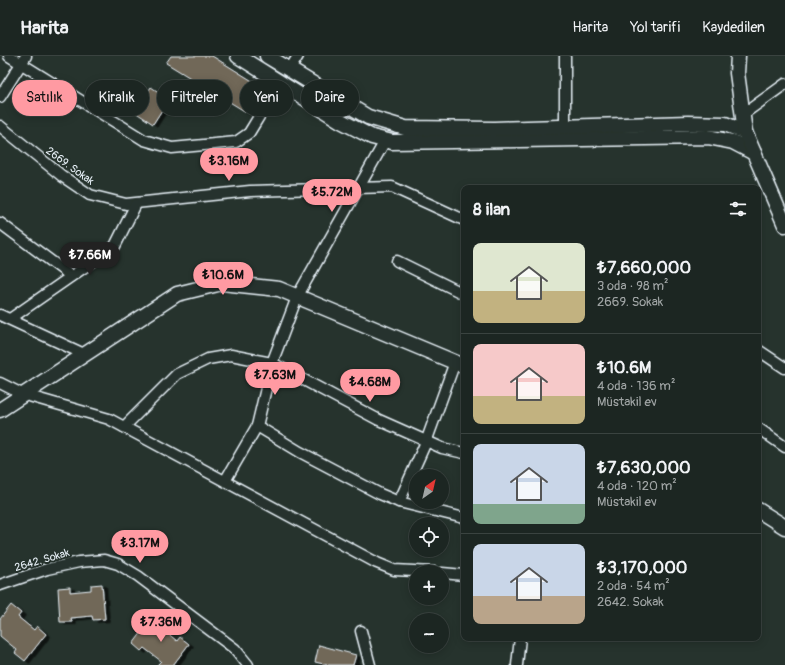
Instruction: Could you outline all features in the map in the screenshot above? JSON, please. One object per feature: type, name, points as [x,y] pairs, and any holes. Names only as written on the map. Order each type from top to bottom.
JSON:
[{"type":"street","points":[[9,56],[23,60],[144,140],[172,148],[236,142],[249,133],[259,116]]},
{"type":"street","points":[[238,56],[277,80]]},
{"type":"street","points":[[267,56],[368,117],[405,128],[494,129],[725,124],[745,132]]},
{"type":"street","points":[[290,70],[298,56]]},
{"type":"street","points":[[565,56],[565,127]]},
{"type":"street","points":[[738,56],[737,73],[745,132],[785,225]]},
{"type":"street","points":[[0,97],[23,60]]},
{"type":"street","points":[[742,115],[785,84]]},
{"type":"street","points":[[293,90],[342,121],[372,137],[392,142],[440,143],[708,137],[733,142],[754,153]]},
{"type":"street","name":"2669. Sokak","points":[[0,126],[62,176],[90,195],[126,204],[250,191],[392,187],[461,219]]},
{"type":"street","points":[[225,482],[257,426],[272,363],[297,296],[385,141]]},
{"type":"street","points":[[10,319],[116,246],[136,204]]},
{"type":"street","points":[[0,223],[71,276]]},
{"type":"street","points":[[397,261],[461,293]]},
{"type":"street","points":[[0,410],[22,394],[86,355],[178,294],[222,283],[279,289],[460,364],[399,502]]},
{"type":"street","points":[[0,315],[86,355]]},
{"type":"street","points":[[761,352],[785,368]]},
{"type":"street","points":[[124,427],[177,374],[208,360],[231,355],[272,363],[379,420],[426,442],[442,448],[461,452]]},
{"type":"street","points":[[0,383],[22,394],[110,419],[377,563],[394,570],[409,571]]},
{"type":"street","points":[[257,426],[374,491],[399,502],[461,517]]},
{"type":"street","points":[[761,430],[785,447]]},
{"type":"street","points":[[761,512],[785,527]]},
{"type":"street","name":"2642. Sokak","points":[[0,585],[47,569],[79,562],[104,560],[118,564],[138,576],[235,649],[248,665]]},
{"type":"street","points":[[449,573],[461,575]]},
{"type":"street","points":[[361,631],[370,665]]},
{"type":"street","points":[[516,665],[520,641]]},
{"type":"building","points":[[171,56],[212,56],[251,80],[240,80],[240,108],[232,103],[232,80],[194,80],[166,63]]},
{"type":"building","points":[[151,87],[157,91],[158,116],[153,124],[141,116],[149,116],[149,90]]},
{"type":"building","points":[[102,584],[105,619],[93,620],[92,616],[71,618],[72,622],[60,622],[58,588],[70,587],[70,592],[91,590],[91,585]]},
{"type":"building","points":[[11,605],[21,613],[18,617],[34,630],[37,626],[46,634],[25,661],[15,653],[17,650],[0,636],[0,619]]},
{"type":"building","points":[[154,616],[164,624],[161,628],[177,641],[180,637],[189,644],[173,665],[157,665],[161,661],[144,648],[141,651],[133,644]]},
{"type":"building","points":[[319,645],[356,655],[353,665],[328,665],[315,662]]}]
